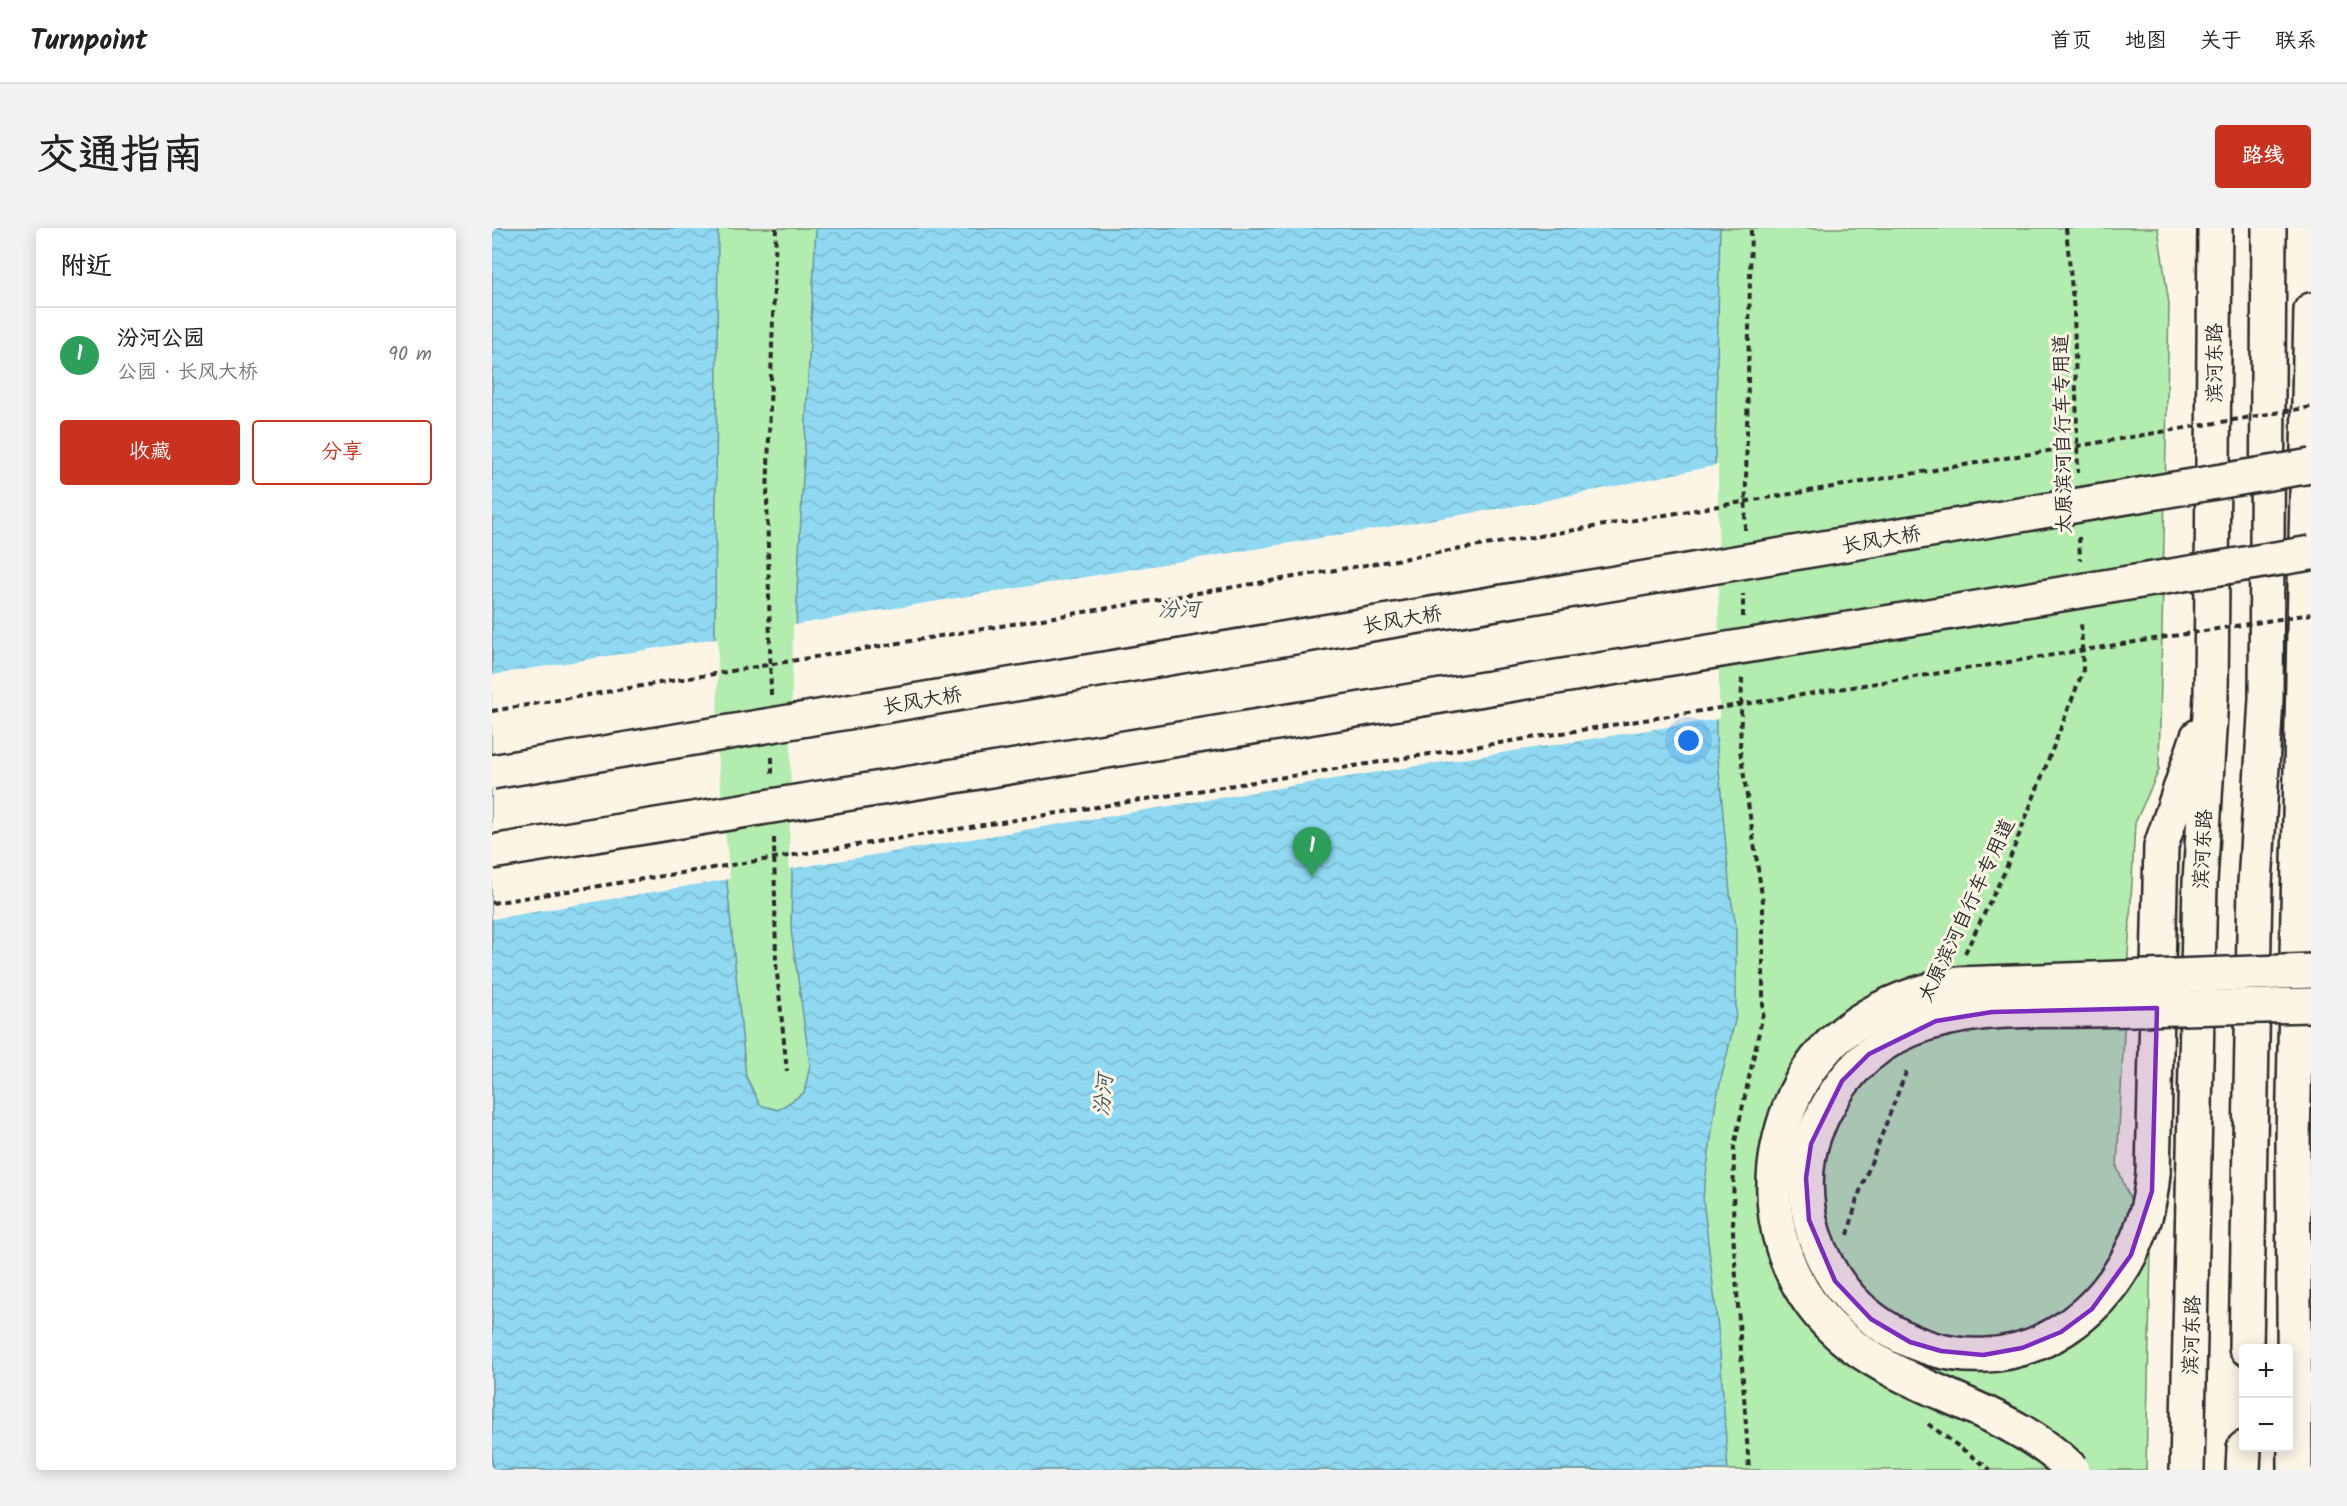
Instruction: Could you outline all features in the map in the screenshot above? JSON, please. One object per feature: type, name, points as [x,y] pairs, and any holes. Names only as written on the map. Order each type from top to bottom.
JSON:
[{"type":"highway","points":[[2191,228],[2214,308]]},
{"type":"highway","name":"滨河东路","points":[[2187,1470],[2200,882],[2211,698],[2215,228]]},
{"type":"highway","points":[[2246,1344],[2254,884],[2266,699],[2269,228]]},
{"type":"highway","points":[[2295,1470],[2293,1141],[2306,873],[2311,310]]},
{"type":"highway","name":"长风大桥","points":[[492,772],[2311,466]]},
{"type":"highway","points":[[492,852],[2311,553]]},
{"type":"highway","points":[[2211,698],[2161,846],[2153,1173],[2142,1233],[2114,1285],[2092,1309],[2061,1332],[2022,1348],[1983,1355],[1941,1351],[1910,1342],[1871,1319],[1854,1304],[1835,1281],[1820,1254],[1809,1220],[1806,1178],[1811,1144],[1824,1109],[1842,1081],[1869,1054],[1908,1030],[1965,1013],[2311,1005]]},
{"type":"highway","points":[[2073,1470],[2046,1445],[2012,1425],[1924,1388],[1851,1346],[1830,1328],[1807,1300],[1789,1267],[1776,1227],[1773,1178],[1779,1136],[1794,1094],[1816,1060],[1849,1027],[1894,1000],[1926,989],[1958,984],[2311,971]]},
{"type":"highway","points":[[2293,1141],[2311,1080]]},
{"type":"highway","points":[[2243,1470],[2244,1452]]},
{"type":"path","points":[[771,700],[767,497],[776,228]]},
{"type":"path","points":[[1745,537],[1751,228]]},
{"type":"path","name":"太原滨河自行车专用道","points":[[2066,228],[2074,311],[2078,485]]},
{"type":"path","points":[[492,711],[2311,407]]},
{"type":"path","name":"太原滨河自行车专用道","points":[[2079,532],[2080,566]]},
{"type":"path","points":[[1743,620],[1744,584]]},
{"type":"path","name":"太原滨河自行车专用道","points":[[1964,954],[2005,871],[2083,671],[2081,613]]},
{"type":"path","points":[[492,903],[2311,614]]},
{"type":"path","points":[[1742,667],[1740,750],[1763,902],[1763,1014],[1734,1156],[1733,1232],[1748,1460],[1751,1470]]},
{"type":"path","points":[[772,748],[772,783]]},
{"type":"path","points":[[773,831],[776,963],[787,1071]]},
{"type":"path","points":[[1845,1244],[1857,1198],[1912,1059]]},
{"type":"path","points":[[1922,1419],[1991,1470]]},
{"type":"highlighted area","points":[[2157,1008],[2152,1191],[2131,1255],[2092,1309],[2061,1332],[2022,1348],[1983,1355],[1941,1351],[1910,1342],[1871,1319],[1835,1281],[1809,1220],[1806,1178],[1811,1144],[1842,1081],[1869,1054],[1936,1021],[1992,1012]]},
{"type":"green space","points":[[492,228],[2158,228],[2169,304],[2159,770],[2135,823],[2117,1167],[2151,1250],[2146,1470],[492,1470]]},
{"type":"water","name":"汾河","points":[[492,228],[718,228],[714,751],[746,1076],[760,1105],[778,1110],[804,1093],[810,1065],[791,930],[797,592],[816,228],[1720,228],[1715,454],[1716,736],[1730,893],[1736,925],[1736,1016],[1716,1101],[1703,1198],[1719,1337],[1728,1470],[492,1470]]},
{"type":"pier","points":[[1718,465],[1719,719],[1321,781],[789,869],[793,625],[1533,503]]},
{"type":"pier","points":[[718,638],[717,751],[730,879],[492,919],[492,675]]},
{"type":"place","name":"汾河公园","points":[[1312,877]]}]
